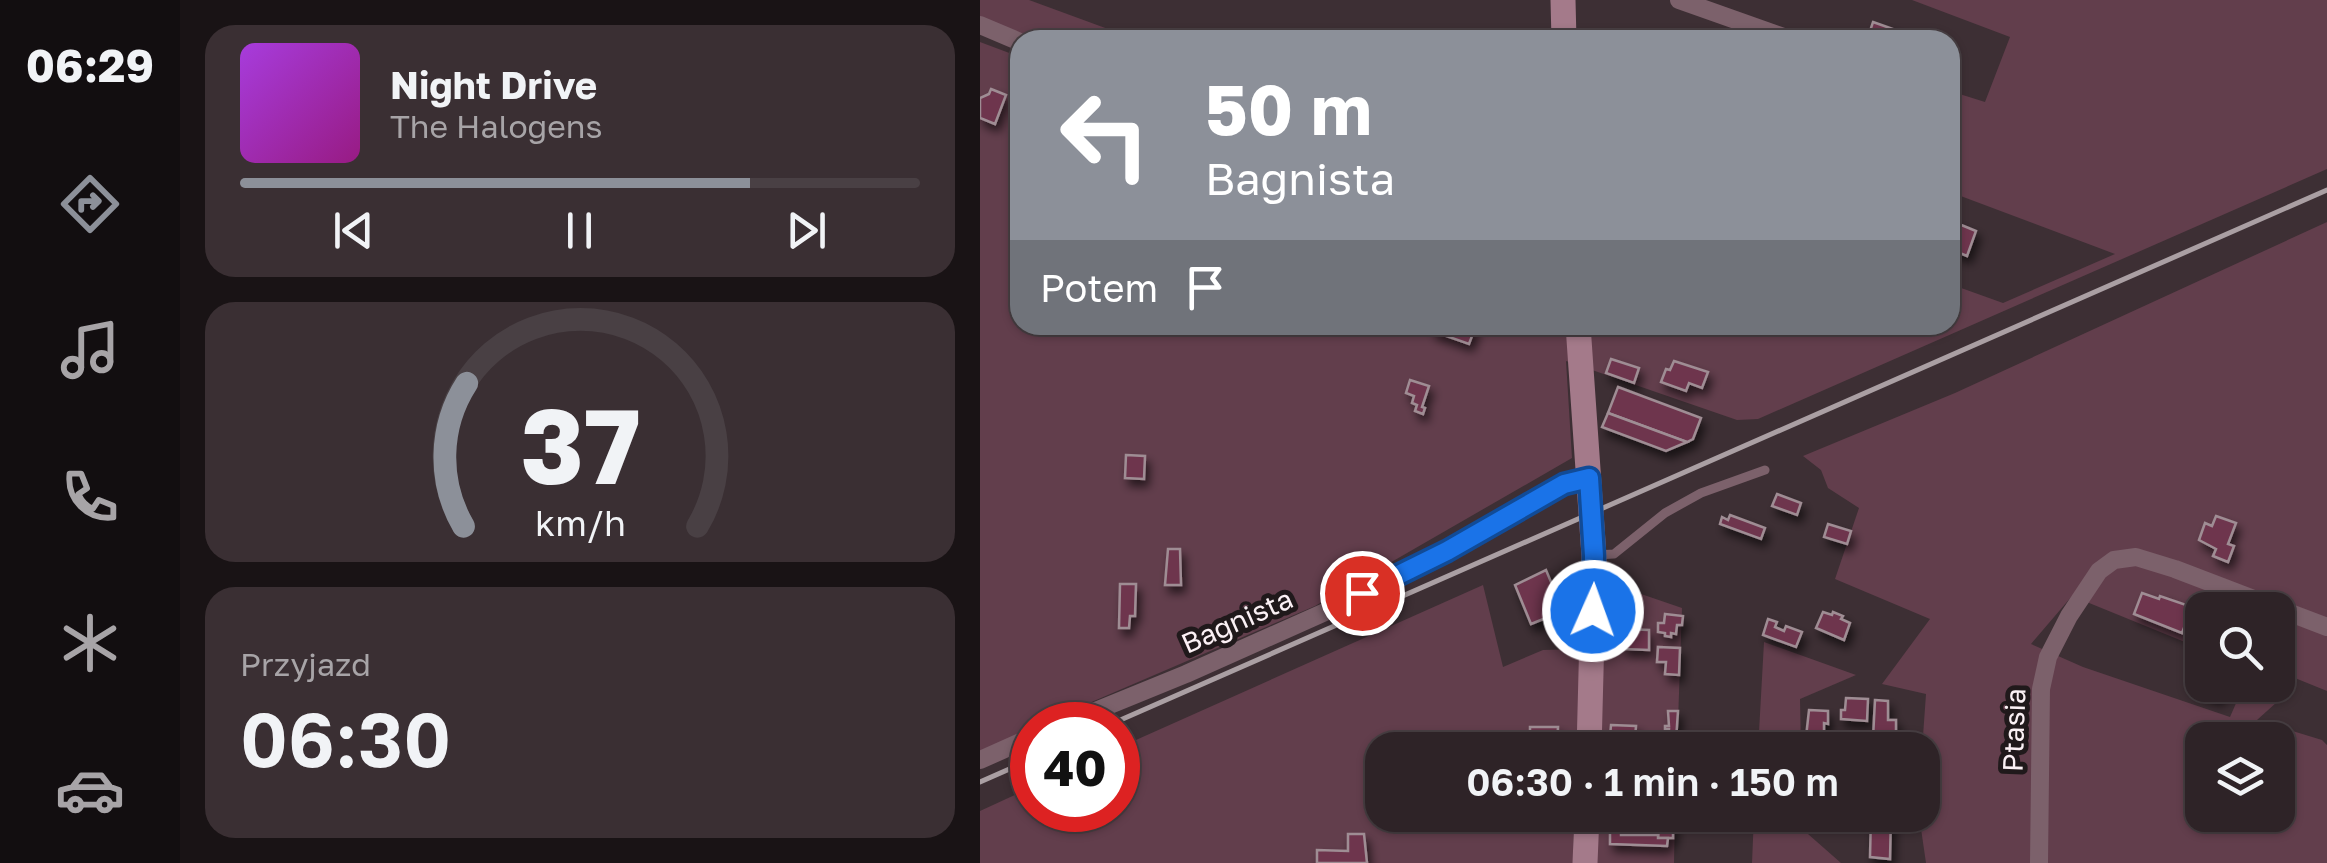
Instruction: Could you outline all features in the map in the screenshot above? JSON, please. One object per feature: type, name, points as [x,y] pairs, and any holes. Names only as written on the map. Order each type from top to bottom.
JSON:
[{"type":"street","points":[[1563,0],[1564,30]]},
{"type":"street","points":[[1679,0],[1764,30]]},
{"type":"street","points":[[980,25],[1010,38]]},
{"type":"street","points":[[1579,335],[1594,556],[1589,732]]},
{"type":"street","name":"Bagnista","points":[[1117,702],[1334,608],[1447,551],[1564,484],[1589,478]]},
{"type":"street","name":"Ptasia","points":[[2039,863],[2041,689],[2048,657],[2098,572],[2114,560],[2136,557],[2327,627]]},
{"type":"street","points":[[980,760],[1010,747]]},
{"type":"street","points":[[1585,863],[1586,832]]},
{"type":"lane","points":[[1594,556],[1614,554],[1666,513],[1701,493],[1765,470]]},
{"type":"shaded area","points":[[980,0],[1029,0],[1111,30],[1010,31],[980,18]]},
{"type":"shaded area","points":[[1912,0],[2327,0],[2327,169],[1960,330],[1960,288],[2003,303],[2115,254],[1960,196],[1960,94],[1985,102],[2010,37]]},
{"type":"shaded area","points":[[980,42],[1010,53],[1010,335],[1949,335],[1758,419],[1737,420],[1566,361],[1572,458],[1315,606],[1092,702],[1010,702],[1010,738],[980,752]]},
{"type":"shaded area","points":[[2327,222],[2327,691],[2295,678],[2295,592],[2185,592],[2185,642],[2072,596],[2031,644],[2083,667],[2230,717],[2237,702],[2277,702],[2257,720],[2264,722],[2185,722],[2185,832],[2295,832],[2295,732],[2327,745],[2327,863],[1926,863],[1921,832],[1940,832],[1940,732],[1923,732],[1926,694],[1882,684],[1930,619],[1835,579],[1859,508],[1828,488],[1821,470],[1803,456],[1955,393]]},
{"type":"shaded area","points":[[1606,582],[1682,608],[1678,732],[1601,732]]},
{"type":"shaded area","points":[[1483,585],[1503,667],[1543,650],[1580,649],[1578,732],[1365,732],[1365,832],[1574,832],[1573,863],[980,863],[980,811],[1010,797],[1010,832],[1140,832],[1140,738]]},
{"type":"shaded area","points":[[1764,642],[1856,675],[1800,699],[1801,732],[1759,732]]},
{"type":"shaded area","points":[[1597,832],[1675,832],[1674,863],[1596,863]]},
{"type":"shaded area","points":[[1753,832],[1808,832],[1841,863],[1752,863]]},
{"type":"building","points":[[1873,22],[1896,30],[1870,30]]},
{"type":"building","points":[[991,89],[1006,95],[995,124],[980,118],[980,98]]},
{"type":"building","points":[[1960,224],[1976,231],[1967,256],[1960,253]]},
{"type":"building","points":[[1443,335],[1472,335],[1469,344]]},
{"type":"building","points":[[1611,359],[1639,368],[1634,383],[1606,373]]},
{"type":"building","points":[[1674,361],[1708,372],[1702,388],[1689,383],[1686,391],[1661,382]]},
{"type":"building","points":[[1410,380],[1429,386],[1423,414],[1415,411],[1414,396],[1406,393]]},
{"type":"building","points":[[1618,387],[1701,418],[1693,439],[1687,442],[1608,413]]},
{"type":"building","points":[[1608,413],[1687,442],[1666,451],[1602,427]]},
{"type":"building","points":[[1126,455],[1145,456],[1144,479],[1125,478]]},
{"type":"building","points":[[1777,494],[1801,503],[1797,515],[1772,506]]},
{"type":"building","points":[[1730,515],[1765,528],[1761,539],[1720,524],[1722,517],[1728,520]]},
{"type":"building","points":[[2216,516],[2236,523],[2228,544],[2234,546],[2228,562],[2213,556],[2216,549],[2199,540],[2205,523],[2212,526]]},
{"type":"building","points":[[1828,524],[1851,531],[1847,544],[1824,537]]},
{"type":"building","points":[[1168,549],[1180,549],[1181,585],[1165,585]]},
{"type":"building","points":[[1546,570],[1563,611],[1531,624],[1515,585]]},
{"type":"building","points":[[1120,584],[1136,584],[1135,616],[1130,616],[1129,628],[1119,628]]},
{"type":"building","points":[[2142,593],[2159,599],[2160,596],[2185,605],[2185,625],[2182,633],[2134,614]]},
{"type":"building","points":[[1823,612],[1843,616],[1841,619],[1850,623],[1844,640],[1816,628]]},
{"type":"building","points":[[1665,614],[1683,616],[1682,625],[1677,625],[1676,634],[1671,633],[1671,637],[1658,632],[1658,623],[1664,623]]},
{"type":"building","points":[[1768,619],[1784,631],[1786,626],[1802,632],[1796,647],[1763,635]]},
{"type":"building","points":[[1624,629],[1649,630],[1649,650],[1624,649]]},
{"type":"building","points":[[1658,647],[1680,648],[1679,675],[1665,674],[1666,662],[1657,662]]},
{"type":"building","points":[[1846,698],[1868,699],[1867,721],[1841,719]]},
{"type":"building","points":[[1875,700],[1888,701],[1888,720],[1896,720],[1896,732],[1873,732]]},
{"type":"building","points":[[1809,710],[1828,711],[1824,732],[1807,732]]},
{"type":"building","points":[[1668,711],[1678,711],[1677,732],[1665,729],[1669,726]]},
{"type":"building","points":[[1611,725],[1636,726],[1636,732],[1610,732]]},
{"type":"building","points":[[1530,727],[1558,727],[1558,732],[1530,732]]},
{"type":"building","points":[[1610,832],[1668,838],[1667,846],[1610,844]]},
{"type":"building","points":[[1658,832],[1673,832],[1673,838],[1658,838]]},
{"type":"building","points":[[1871,832],[1891,832],[1890,859],[1870,857]]},
{"type":"building","points":[[1348,834],[1364,834],[1367,863],[1317,863],[1317,850],[1348,851]]},
{"type":"railway","points":[[1140,711],[2327,190]]},
{"type":"railway","points":[[980,782],[1010,769]]},
{"type":"route","points":[[1362,593],[1447,551],[1564,484],[1589,478],[1593,611]]}]
